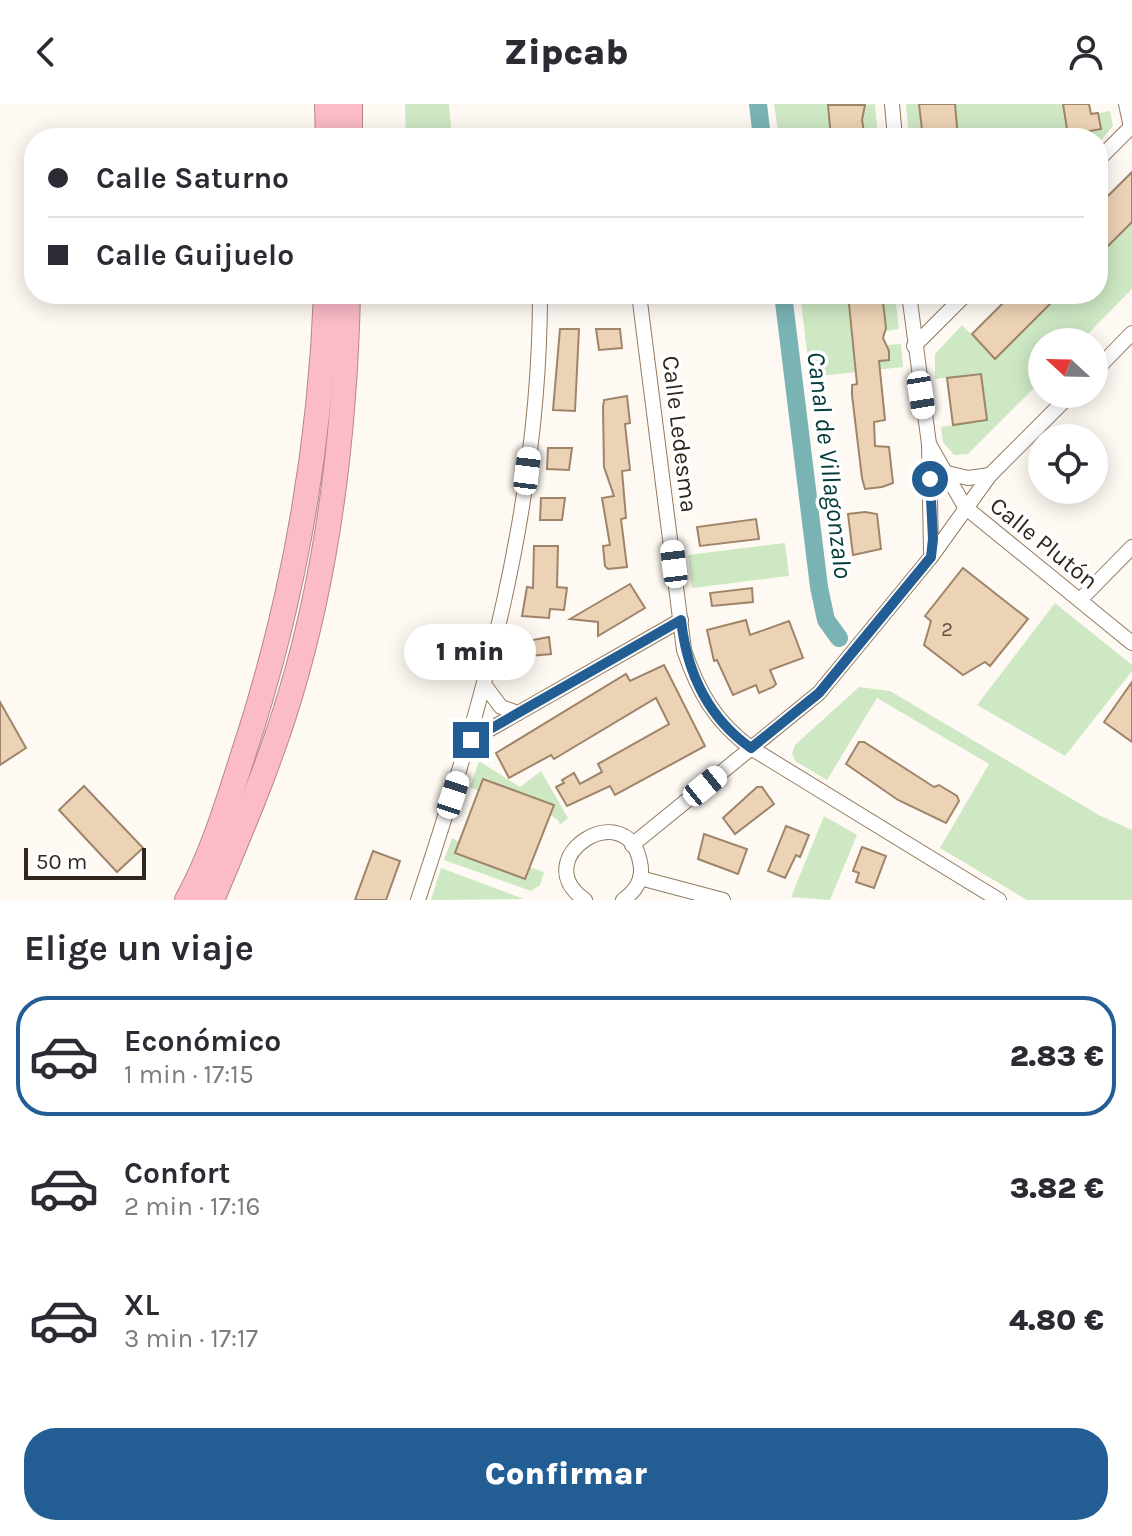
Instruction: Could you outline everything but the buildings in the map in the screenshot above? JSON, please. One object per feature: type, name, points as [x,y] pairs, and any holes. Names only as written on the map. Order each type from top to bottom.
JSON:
[{"type":"highway","points":[[327,104],[328,128]]},
{"type":"highway","points":[[350,104],[350,128]]},
{"type":"highway","points":[[187,900],[226,806],[266,687],[289,598],[307,498],[324,351],[326,304]]},
{"type":"highway","points":[[212,900],[270,755],[307,634],[333,494],[347,304]]},
{"type":"street","points":[[892,104],[894,128]]},
{"type":"street","points":[[1108,150],[1132,127],[1126,104]]},
{"type":"street","points":[[418,900],[471,740],[504,613],[521,517],[534,398],[539,304]]},
{"type":"street","name":"Calle Ledesma","points":[[640,304],[684,650],[704,699],[730,733],[751,748],[999,900]]},
{"type":"street","points":[[910,304],[929,444],[937,476],[931,557]]},
{"type":"street","points":[[914,346],[956,304]]},
{"type":"street","points":[[1108,358],[1132,333]]},
{"type":"street","points":[[632,845],[819,693],[931,557],[990,475],[1057,408]]},
{"type":"street","points":[[937,476],[968,478],[990,475]]},
{"type":"street","name":"Calle Plutón","points":[[937,476],[947,500],[965,507],[1132,643]]},
{"type":"street","points":[[1080,600],[1132,547]]},
{"type":"street","points":[[471,740],[681,620]]},
{"type":"street","points":[[486,687],[501,707],[518,713]]},
{"type":"street","points":[[574,897],[568,867],[572,851],[583,839],[597,832],[613,833],[632,845],[640,861],[640,878],[623,900]]},
{"type":"street","points":[[640,878],[723,900]]},
{"type":"green space","points":[[405,104],[449,104],[451,128],[406,128]]},
{"type":"green space","points":[[774,104],[830,104],[830,122],[862,120],[862,105],[875,104],[877,128],[778,128]]},
{"type":"green space","points":[[906,104],[918,104],[921,115],[956,112],[954,104],[1063,104],[1068,128],[908,128]]},
{"type":"green space","points":[[1110,111],[1113,126],[1108,132],[1108,128],[1101,128],[1099,113]]},
{"type":"green space","points":[[1108,193],[1132,218],[1132,289],[1094,328],[1028,328],[1028,394],[968,454],[954,455],[943,442],[941,427],[987,420],[981,374],[935,379],[935,354],[962,325],[995,359],[1029,326],[1008,304],[1033,304],[1041,312],[1049,304],[1108,304],[1108,246],[1121,233],[1108,219]]},
{"type":"green space","points":[[801,304],[896,304],[899,329],[886,331],[885,322],[851,320],[855,364],[888,360],[887,345],[901,344],[903,367],[810,377]]},
{"type":"green space","points":[[785,543],[789,576],[692,588],[688,555]]},
{"type":"green space","points":[[1055,603],[1132,665],[1132,671],[1065,756],[977,705]]},
{"type":"green space","points":[[859,687],[890,691],[1099,815],[1132,830],[1132,900],[1027,900],[940,848],[989,764],[877,698],[827,780],[795,761],[792,753],[795,745]]},
{"type":"green space","points":[[479,761],[520,787],[541,771],[568,818],[560,825],[558,820],[508,788],[484,779],[479,791],[470,787]]},
{"type":"green space","points":[[824,816],[857,835],[830,900],[791,897]]},
{"type":"green space","points":[[452,838],[525,878],[530,867],[544,872],[540,885],[531,891],[444,860]]},
{"type":"green space","points":[[441,868],[524,899],[431,900]]},
{"type":"waterway","name":"Canal de Villagonzalo","points":[[758,104],[761,128]]},
{"type":"waterway","name":"Canal de Villagonzalo","points":[[784,304],[819,587],[826,620],[839,638]]},
{"type":"route","points":[[471,740],[681,620],[684,650],[704,699],[730,733],[751,748],[819,693],[931,557],[933,510],[930,479]]}]
